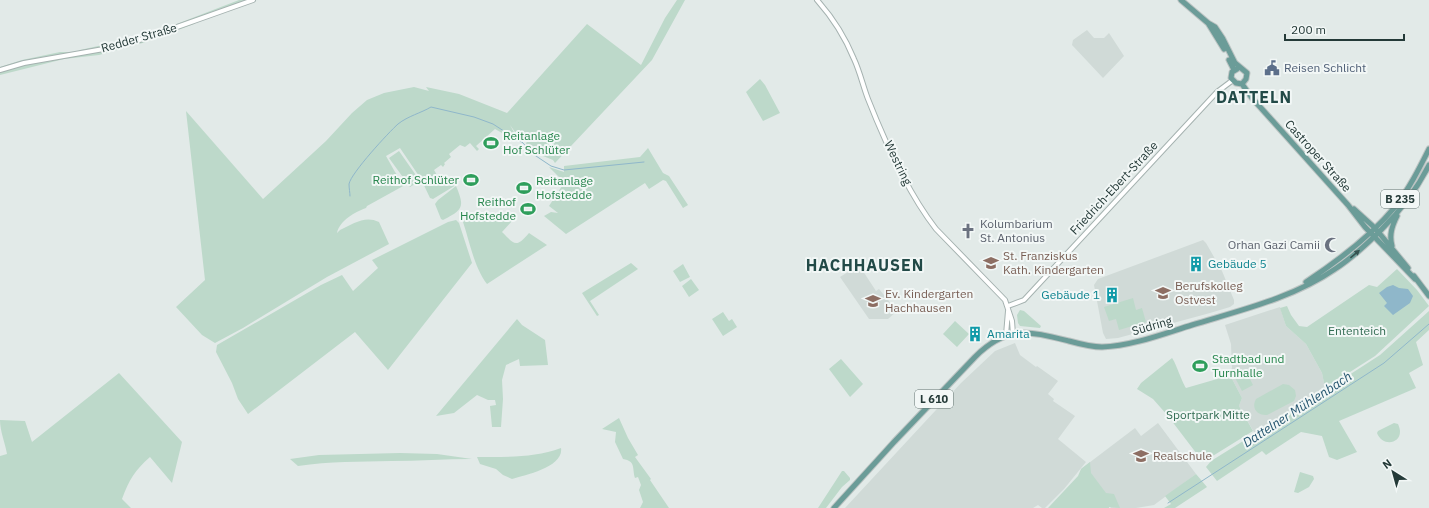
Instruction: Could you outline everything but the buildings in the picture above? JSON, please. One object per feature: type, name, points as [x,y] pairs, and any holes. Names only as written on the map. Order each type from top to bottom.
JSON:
[{"type":"main road","points":[[1181,0],[1208,23],[1215,27],[1223,39],[1236,69]]},
{"type":"main road","points":[[1236,69],[1244,70],[1246,73],[1246,79],[1242,84],[1236,83],[1232,80],[1231,75],[1236,69]]},
{"type":"main road","name":"Castroper Straße","points":[[1242,84],[1252,98],[1429,296]]},
{"type":"main road","name":"Südring","points":[[1013,334],[1034,333],[1102,347],[1132,343],[1241,310],[1304,287],[1335,270],[1355,255],[1374,233],[1411,184],[1429,149]]},
{"type":"main road","name":"Südring","points":[[1374,233],[1402,207],[1429,165]]},
{"type":"main road","name":"B 235","points":[[1393,249],[1391,231],[1393,223],[1402,207]]},
{"type":"main road","name":"Castroper Straße","points":[[1374,233],[1393,249],[1415,279]]},
{"type":"main road","name":"L 610","points":[[834,508],[975,357],[988,345],[1006,335],[1013,334]]},
{"type":"street","name":"Redder Straße","points":[[0,70],[31,62],[115,47],[146,38],[253,0]]},
{"type":"street","name":"Westring","points":[[817,0],[829,14],[844,37],[854,59],[868,99],[887,142],[906,181],[926,216],[948,241],[1002,295],[1008,306],[1012,321],[1013,334]]},
{"type":"street","name":"Friedrich-Ebert-Straße","points":[[1008,306],[1024,300],[1217,92],[1232,80]]},
{"type":"street","points":[[1006,335],[1008,306]]},
{"type":"shaded area","points":[[1087,30],[1094,38],[1104,38],[1109,33],[1124,56],[1103,78],[1072,45],[1073,40]]},
{"type":"shaded area","name":"Berufskolleg Ostvest","points":[[1203,240],[1222,271],[1234,300],[1234,304],[1230,307],[1210,313],[1118,338],[1106,339],[1103,333],[1094,285],[1098,279]]},
{"type":"shaded area","name":"Ev. Kindergarten Hachhausen","points":[[859,265],[876,291],[879,289],[897,311],[888,319],[869,319],[840,277]]},
{"type":"shaded area","points":[[1280,307],[1286,326],[1306,344],[1322,373],[1325,388],[1255,434],[1239,406],[1242,398],[1229,373],[1232,368],[1231,344],[1225,325]]},
{"type":"shaded area","points":[[1015,343],[1020,355],[1058,381],[1048,394],[1054,399],[1053,401],[1075,416],[1058,439],[1086,462],[1064,489],[1045,508],[1038,505],[1033,508],[845,508],[961,383],[995,351]]},
{"type":"shaded area","name":"Realschule","points":[[1158,423],[1196,474],[1154,505],[1136,508],[1111,508],[1081,469],[1135,428],[1141,436]]},
{"type":"green space","points":[[239,0],[258,0],[247,1],[199,17],[194,24],[162,36],[161,30]]},
{"type":"green space","points":[[677,0],[685,0],[652,60],[555,163],[553,160],[538,154],[526,144],[528,138],[519,130],[515,132],[510,125],[516,136],[511,138],[495,129],[476,146],[479,149],[477,151],[470,143],[465,147],[460,145],[449,154],[451,157],[444,163],[445,164],[443,167],[441,165],[434,170],[437,175],[455,182],[456,185],[433,199],[430,198],[421,179],[400,148],[386,156],[395,172],[405,185],[348,217],[341,224],[337,233],[359,221],[369,219],[374,220],[379,222],[389,244],[327,277],[243,328],[215,343],[202,335],[176,307],[205,280],[186,111],[263,199],[326,141],[352,113],[367,100],[384,93],[414,87],[429,91],[426,87],[459,94],[507,113],[587,24],[641,65],[665,18]]},
{"type":"green space","points":[[139,37],[152,38],[146,42],[99,55],[64,59],[0,75],[0,67],[22,60],[60,52],[77,52],[80,50]]},
{"type":"green space","points":[[760,79],[765,85],[780,113],[763,121],[746,92]]},
{"type":"green space","points":[[648,148],[663,173],[669,176],[688,205],[683,208],[666,181],[663,180],[649,189],[645,183],[566,234],[544,216],[551,212],[558,213],[549,206],[562,186],[563,181],[549,167],[564,172],[564,166],[640,157]]},
{"type":"green space","points":[[399,151],[420,181],[410,187],[389,158]]},
{"type":"green space","points":[[456,186],[461,199],[460,207],[455,213],[443,220],[441,219],[435,204]]},
{"type":"green space","points":[[501,215],[510,217],[512,221],[502,232],[513,242],[518,243],[529,233],[547,245],[487,284],[479,270],[463,222],[468,217]]},
{"type":"green space","points":[[456,220],[459,223],[472,263],[388,370],[355,332],[248,414],[238,399],[232,383],[216,352],[217,345],[321,285],[342,275],[353,291],[378,268],[372,260],[448,222]]},
{"type":"green space","points":[[631,263],[638,269],[590,301],[599,315],[597,316],[582,293]]},
{"type":"green space","points":[[683,264],[690,277],[680,282],[673,271]]},
{"type":"green space","name":"Ententeich","points":[[1397,269],[1417,290],[1429,306],[1375,356],[1325,388],[1322,373],[1306,344],[1286,326],[1280,308],[1287,306],[1291,315],[1299,326],[1307,327],[1369,285],[1377,287]]},
{"type":"green space","points":[[691,279],[699,290],[689,297],[682,286]]},
{"type":"green space","points":[[1133,298],[1136,310],[1142,308],[1146,322],[1119,330],[1116,319],[1109,321],[1104,307]]},
{"type":"green space","points":[[1020,310],[1024,311],[1041,326],[1040,328],[1020,326],[1017,315]]},
{"type":"green space","points":[[1429,311],[1429,330],[1416,342],[1423,365],[1409,373],[1416,388],[1339,421],[1357,452],[1337,460],[1329,457],[1322,436],[1301,432],[1266,455],[1262,451],[1217,481],[1206,467],[1211,461],[1295,410],[1380,355]]},
{"type":"green space","points":[[723,312],[729,321],[732,319],[737,327],[723,336],[712,319]]},
{"type":"green space","points":[[517,319],[522,325],[545,340],[548,365],[520,366],[519,359],[506,365],[502,380],[503,399],[501,427],[492,427],[490,406],[496,405],[495,400],[488,400],[477,395],[454,413],[436,416]]},
{"type":"green space","points":[[955,321],[969,334],[957,347],[943,334]]},
{"type":"green space","name":"Sportpark Mitte","points":[[1172,358],[1186,388],[1224,377],[1229,373],[1242,398],[1239,406],[1253,431],[1203,462],[1153,399],[1137,389],[1141,383]]},
{"type":"green space","points":[[841,359],[863,384],[850,397],[829,369]]},
{"type":"green space","points":[[1245,369],[1253,385],[1242,391],[1233,374]]},
{"type":"green space","points":[[119,373],[182,442],[172,483],[150,457],[140,466],[133,476],[122,499],[131,508],[0,508],[0,456],[7,454],[0,420],[25,421],[32,442]]},
{"type":"green space","points":[[1283,384],[1289,385],[1295,390],[1296,396],[1294,401],[1267,415],[1258,413],[1254,405],[1256,399]]},
{"type":"green space","points":[[619,418],[638,455],[635,457],[669,508],[640,508],[643,502],[639,490],[641,485],[638,477],[635,478],[632,463],[623,459],[615,442],[616,432],[602,429]]},
{"type":"green space","points":[[1394,423],[1398,424],[1400,430],[1399,436],[1393,442],[1384,441],[1377,433],[1378,431]]},
{"type":"green space","points":[[561,448],[560,455],[551,465],[512,479],[503,475],[496,469],[480,464],[477,457],[509,457],[541,454]]},
{"type":"green space","points":[[400,453],[437,454],[472,459],[345,462],[298,466],[290,459],[319,455]]},
{"type":"green space","points":[[1090,462],[1091,473],[1106,493],[1114,494],[1120,508],[1048,508],[1078,476],[1081,469]]},
{"type":"green space","points":[[842,471],[844,471],[850,480],[842,487],[826,508],[818,508]]},
{"type":"green space","points":[[1300,472],[1313,476],[1314,479],[1309,487],[1298,493],[1294,492]]},
{"type":"green space","points":[[1196,474],[1207,487],[1175,508],[1164,508],[1171,504],[1165,496]]},
{"type":"water","points":[[1393,285],[1399,288],[1408,289],[1413,296],[1410,303],[1393,315],[1384,306],[1387,303],[1379,293],[1387,287]]},
{"type":"waterway","points":[[350,196],[349,184],[356,171],[393,128],[402,121],[431,107],[474,117],[493,124],[513,137],[515,140],[522,142],[533,154],[551,166],[564,170],[644,162]]},
{"type":"waterway","name":"Dattelner Mühlenbach","points":[[1168,503],[1384,363],[1429,324]]},
{"type":"place","name":"Reisen Schlicht","points":[[1272,68]]},
{"type":"place","name":"Reitanlage Hof Schlüter","points":[[491,143]]},
{"type":"place","name":"Reithof Schlüter","points":[[471,180]]},
{"type":"place","name":"Reitanlage Hofstedde","points":[[524,188]]},
{"type":"place","name":"Reithof Hofstedde","points":[[528,209]]},
{"type":"place","name":"Kolumbarium St. Antonius","points":[[968,231]]},
{"type":"place","name":"Orhan Gazi Camii","points":[[1332,245]]},
{"type":"place","name":"St. Franziskus Kath. Kindergarten","points":[[991,263]]},
{"type":"place","name":"Gebäude 5","points":[[1196,264]]},
{"type":"place","name":"Berufskolleg Ostvest","points":[[1163,293]]},
{"type":"place","name":"Gebäude 1","points":[[1112,295]]},
{"type":"place","name":"Ev. Kindergarten Hachhausen","points":[[873,301]]},
{"type":"place","name":"Amarita","points":[[975,334]]},
{"type":"place","name":"Stadtbad und Turnhalle","points":[[1200,366]]},
{"type":"place","name":"Realschule","points":[[1141,456]]},
{"type":"district","name":"DATTELN","points":[[1254,97]]},
{"type":"district","name":"HACHHAUSEN","points":[[865,265]]}]
